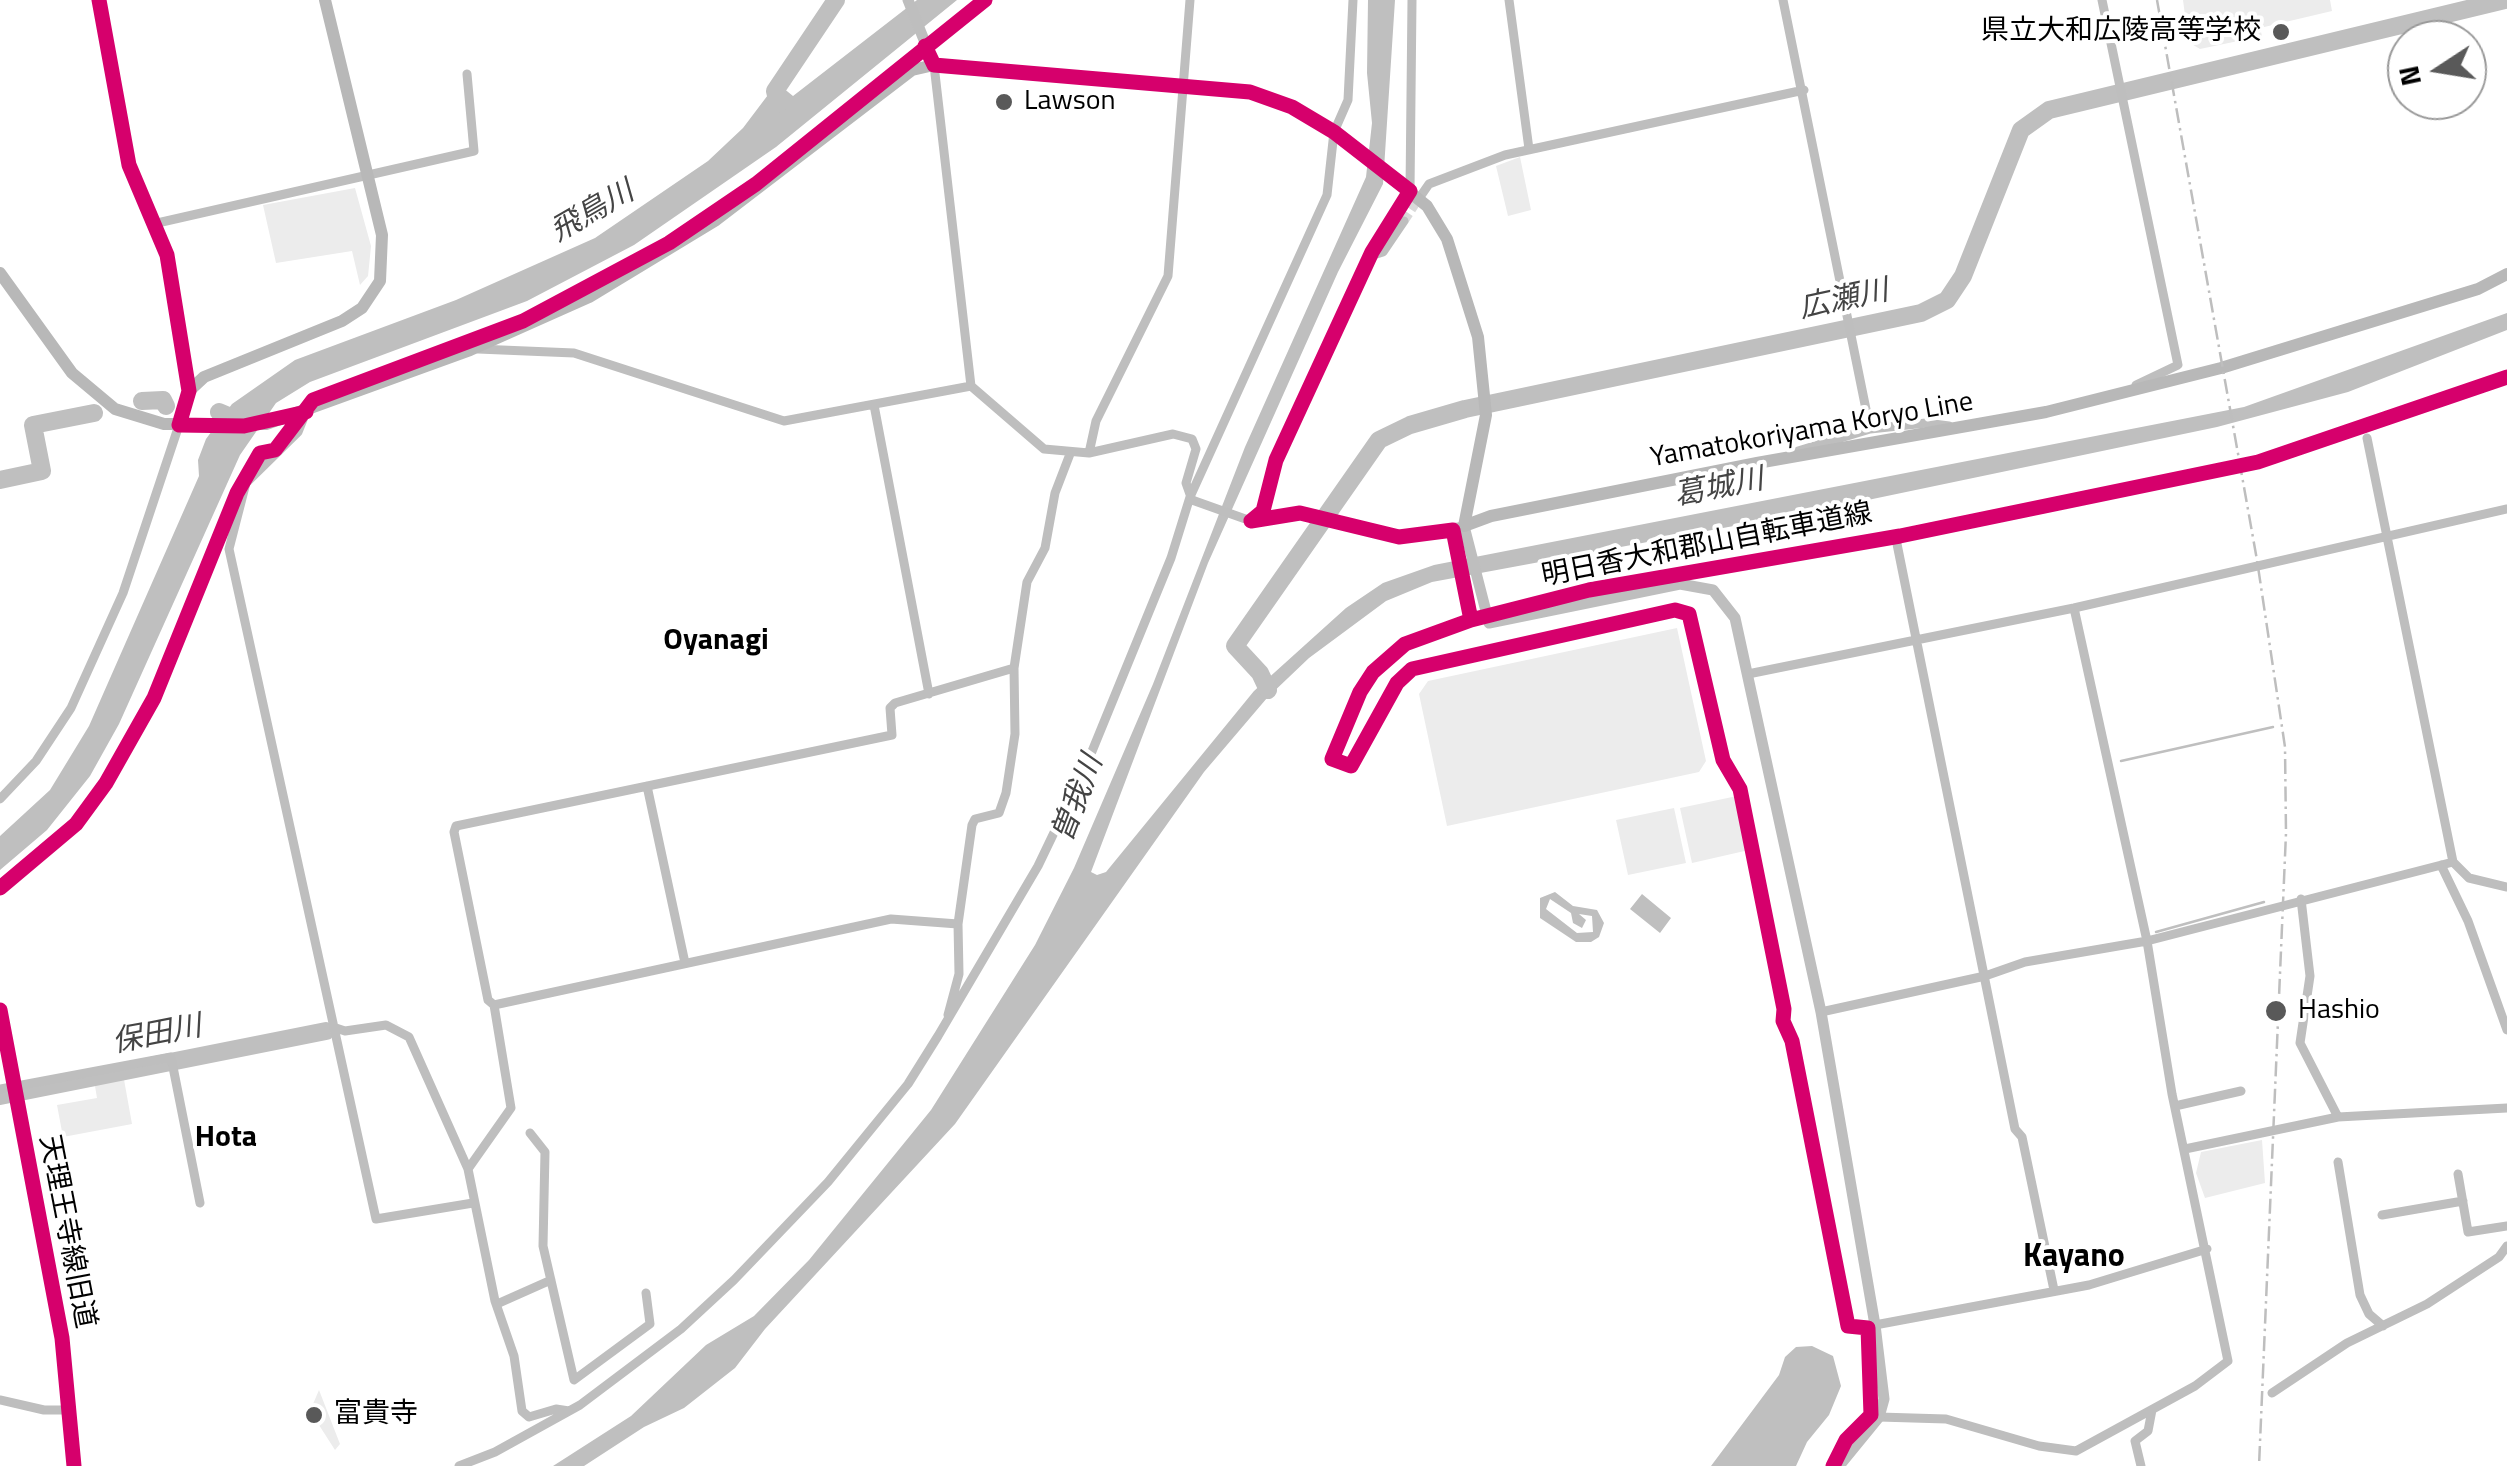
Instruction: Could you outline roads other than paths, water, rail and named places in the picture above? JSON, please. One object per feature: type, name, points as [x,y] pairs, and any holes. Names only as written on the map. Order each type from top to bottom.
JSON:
[{"type":"main road","points":[[179,425],[189,391],[204,377],[342,322],[362,308],[384,266],[382,235],[326,0]]},
{"type":"main road","points":[[0,273],[62,360],[91,391],[127,416],[179,425],[244,426],[299,415],[470,350],[624,278],[716,220],[912,70],[934,65],[1184,83],[1250,92],[1292,107],[1339,136],[1427,206],[1447,238],[1465,285],[1478,337],[1486,415],[1466,531]]},
{"type":"main road","name":"Yamatokoriyama Koryo Line","points":[[1466,531],[1491,516],[1758,464],[1970,429],[2115,394],[2220,368],[2423,306],[2478,289],[2507,274]]},
{"type":"street","points":[[99,0],[129,165],[167,255],[189,391]]},
{"type":"street","points":[[908,0],[934,65],[971,386]]},
{"type":"street","points":[[1089,453],[1096,421],[1168,276],[1190,0]]},
{"type":"street","points":[[459,1466],[569,1412],[632,1368],[734,1280],[871,1131],[948,1018],[1038,866],[1086,766],[1191,499],[1327,195],[1348,100],[1353,0]]},
{"type":"street","points":[[1412,0],[1412,192]]},
{"type":"street","points":[[1509,0],[1528,149]]},
{"type":"street","points":[[1783,0],[1870,429]]},
{"type":"street","points":[[2102,0],[2178,365],[2115,394]]},
{"type":"street","points":[[153,224],[474,151],[468,74]]},
{"type":"street","points":[[1251,521],[1263,511],[1276,460],[1370,256],[1412,192],[1528,149],[1804,90]]},
{"type":"street","points":[[1370,256],[1383,252],[1404,221]]},
{"type":"street","points":[[524,328],[530,348]]},
{"type":"street","points":[[470,350],[530,348],[574,353],[784,421],[971,386],[993,400],[1036,446],[1070,454],[1181,433],[1192,439],[1196,449],[1186,483],[1191,499]]},
{"type":"street","points":[[874,404],[929,694]]},
{"type":"street","points":[[299,415],[298,432],[246,483],[229,550],[376,1219],[474,1203]]},
{"type":"street","points":[[1758,464],[1870,429],[1926,422],[1970,429]]},
{"type":"street","points":[[0,799],[36,761],[71,708],[123,593],[179,425]]},
{"type":"street","points":[[2367,438],[2454,862],[2469,878],[2507,888]]},
{"type":"street","points":[[948,1018],[959,974],[958,924],[972,825],[975,818],[999,813],[1006,793],[1015,734],[1014,668],[1027,582],[1045,548],[1054,493],[1070,454]]},
{"type":"street","points":[[1191,499],[1251,521],[1315,514],[1399,537],[1466,531],[1489,623],[1680,584],[1713,590],[1735,618],[1821,1012],[1884,1399],[1879,1417],[1839,1466]]},
{"type":"street","points":[[1748,674],[2074,608],[2507,510]]},
{"type":"street","points":[[1897,544],[2015,1129],[2022,1137],[2054,1290]]},
{"type":"street","points":[[1879,1417],[1946,1419],[2039,1446],[2076,1451],[2152,1410],[2228,1361],[2175,1106],[2147,941],[2074,608]]},
{"type":"street","points":[[468,1169],[511,1108],[494,1005],[488,1000],[454,832],[456,826],[892,736],[890,708],[1014,668]]},
{"type":"street","points":[[648,786],[686,963]]},
{"type":"street","points":[[1821,1012],[1985,976],[2025,962],[2147,941],[2301,898],[2454,862]]},
{"type":"street","points":[[2441,866],[2496,994],[2507,1030]]},
{"type":"street","points":[[2301,898],[2310,976],[2300,1043],[2338,1117]]},
{"type":"street","points":[[494,1005],[891,919],[958,924]]},
{"type":"street","points":[[2496,994],[2507,992]]},
{"type":"street","name":"天理王寺線旧道","points":[[0,1010],[62,1338],[74,1466]]},
{"type":"street","points":[[336,1028],[344,1031],[386,1026],[408,1038],[468,1169],[497,1304],[514,1356],[522,1411],[528,1417],[556,1409],[569,1412]]},
{"type":"street","points":[[0,1089],[171,1057],[200,1203]]},
{"type":"street","points":[[2175,1106],[2241,1091]]},
{"type":"street","points":[[2186,1148],[2338,1117],[2370,1119],[2507,1108]]},
{"type":"street","points":[[530,1133],[547,1160],[542,1229],[574,1380],[650,1324],[646,1294]]},
{"type":"street","points":[[2338,1162],[2360,1296],[2369,1314],[2383,1326]]},
{"type":"street","points":[[2458,1174],[2468,1232],[2507,1226]]},
{"type":"street","points":[[2382,1215],[2462,1201]]},
{"type":"street","points":[[2272,1393],[2346,1343],[2427,1304],[2499,1257],[2507,1246]]},
{"type":"street","points":[[1874,1325],[2089,1285],[2207,1249]]},
{"type":"street","points":[[497,1304],[551,1280]]},
{"type":"street","points":[[0,1400],[44,1410],[70,1410]]},
{"type":"street","points":[[2142,1466],[2135,1441],[2148,1431],[2152,1410]]},
{"type":"waterway","points":[[778,104],[775,91],[836,0]]},
{"type":"waterway","name":"広瀬川","points":[[1268,690],[1260,673],[1235,646],[1379,440],[1410,425],[1465,409],[1921,313],[1947,300],[1963,276],[2021,130],[2049,110],[2505,0]]},
{"type":"waterway","points":[[142,401],[163,400],[166,406]]},
{"type":"waterway","name":"飛鳥川","points":[[219,412],[238,420]]},
{"type":"waterway","points":[[0,480],[42,471],[33,425],[94,413]]},
{"type":"waterway","points":[[2121,761],[2273,727]]},
{"type":"waterway","points":[[2156,932],[2264,902]]},
{"type":"waterway","name":"保田川","points":[[0,1096],[326,1031]]},
{"type":"tunnel","points":[[1404,221],[1419,198]]},
{"type":"railway","points":[[2157,0],[2257,560],[2285,747],[2286,833],[2259,1466]]},
{"type":"place","name":"県立大和広陵高等学校","points":[[2281,32]]},
{"type":"place","name":"Lawson","points":[[1004,102]]},
{"type":"place","name":"Hashio","points":[[2276,1011]]},
{"type":"place","name":"富貴寺","points":[[314,1415]]},
{"type":"district","name":"Oyanagi","points":[[716,642]]},
{"type":"district","name":"Hota","points":[[226,1139]]},
{"type":"district","name":"Kayano","points":[[2074,1258]]},
{"type":"water label","name":"葛城川","points":[[1719,489]]},
{"type":"water label","name":"曽我川","points":[[1079,799]]}]
